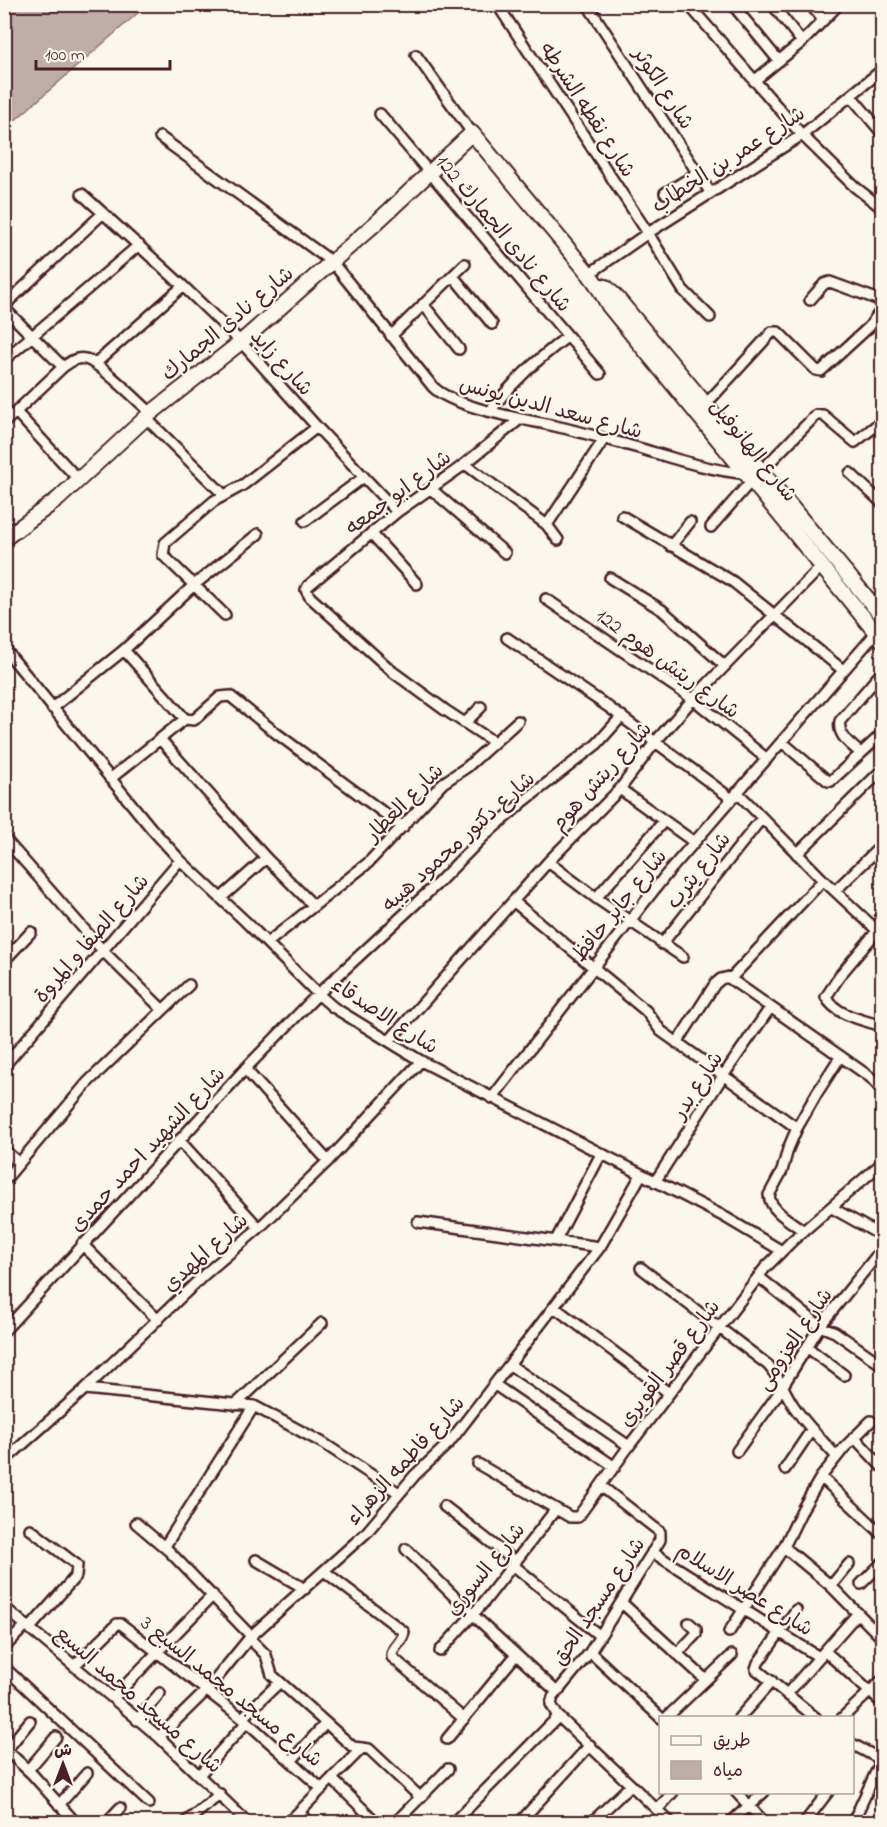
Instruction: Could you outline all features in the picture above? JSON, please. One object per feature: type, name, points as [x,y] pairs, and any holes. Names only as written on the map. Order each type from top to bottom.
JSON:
[{"type":"street","name":"شارع نقطه الشرطه","points":[[497,4],[683,290],[710,317]]},
{"type":"street","name":"شارع الكوثر","points":[[587,4],[710,192]]},
{"type":"street","points":[[688,4],[802,135],[855,187],[882,208]]},
{"type":"street","points":[[732,4],[779,61]]},
{"type":"street","points":[[772,4],[801,42]]},
{"type":"street","points":[[810,4],[823,20]]},
{"type":"street","points":[[754,81],[801,42],[839,4]]},
{"type":"street","name":"شارع الهانوفيل","points":[[416,56],[472,133],[593,279],[604,300],[879,636]]},
{"type":"street","name":"شارع عمر بن الخطاب","points":[[593,279],[648,233],[802,135],[882,70]]},
{"type":"street","points":[[851,96],[882,133]]},
{"type":"street","name":"شارع نادى الجمارك 122","points":[[380,114],[600,374]]},
{"type":"street","name":"شارع نادى الجمارك","points":[[7,533],[58,499],[149,415],[241,342],[472,133]]},
{"type":"street","name":"شارع سعد الدين يونس","points":[[160,137],[332,262],[439,393],[520,419],[634,447],[697,467],[749,477]]},
{"type":"street","points":[[665,193],[698,173]]},
{"type":"street","name":"شارع زايد","points":[[82,194],[241,342],[397,512]]},
{"type":"street","points":[[63,368],[5,309],[6,304],[99,217]]},
{"type":"street","points":[[4,360],[139,245]]},
{"type":"street","points":[[391,336],[465,264]]},
{"type":"street","points":[[453,276],[492,324]]},
{"type":"street","name":"شارع الهانوفيل","points":[[593,279],[611,291],[881,610]]},
{"type":"street","points":[[810,300],[824,284],[830,282],[882,301]]},
{"type":"street","points":[[95,364],[183,286]]},
{"type":"street","points":[[423,304],[459,349]]},
{"type":"street","points":[[706,404],[772,332],[778,332],[816,370],[821,371],[869,327],[882,309]]},
{"type":"street","points":[[491,410],[518,377],[568,336]]},
{"type":"street","points":[[4,423],[63,368],[72,361],[84,358],[95,364],[149,415],[224,495]]},
{"type":"street","points":[[16,412],[78,479]]},
{"type":"street","points":[[762,470],[816,414],[823,415],[855,442],[882,421]]},
{"type":"street","name":"شارع ابو جمعه","points":[[465,723],[393,672],[310,597],[306,590],[397,512],[465,464],[520,419]]},
{"type":"street","points":[[225,615],[163,555],[163,547],[214,501],[243,485],[317,427]]},
{"type":"street","points":[[547,525],[604,440]]},
{"type":"street","points":[[465,464],[547,525],[558,540]]},
{"type":"street","points":[[850,472],[882,502]]},
{"type":"street","points":[[305,521],[364,477]]},
{"type":"street","points":[[711,527],[749,477]]},
{"type":"street","points":[[430,489],[505,553]]},
{"type":"street","points":[[622,516],[732,581],[843,670]]},
{"type":"street","points":[[671,546],[690,522]]},
{"type":"street","points":[[371,533],[417,584]]},
{"type":"street","points":[[52,708],[124,650],[194,585],[258,534]]},
{"type":"street","name":"شارع ريتش هوم","points":[[389,1041],[548,862],[620,789],[656,741],[693,699],[821,567]]},
{"type":"street","points":[[610,578],[662,610],[725,666]]},
{"type":"street","name":"شارع ريتش هوم 122","points":[[546,598],[693,699],[767,759]]},
{"type":"street","name":"شارع جابر حافظ","points":[[492,1098],[592,968],[694,842],[843,670],[879,636]]},
{"type":"street","points":[[507,638],[735,795],[762,818],[880,932],[841,975],[826,997],[829,1003],[845,1014],[882,1026]]},
{"type":"street","name":"شارع الاصدقاء","points":[[4,648],[110,779],[180,860],[333,1007],[421,1061],[723,1216],[782,1251]]},
{"type":"street","points":[[124,650],[185,719],[194,720],[220,697],[230,696],[276,734],[403,827]]},
{"type":"street","points":[[860,753],[838,727],[840,721],[882,672]]},
{"type":"street","points":[[481,707],[465,723],[494,742]]},
{"type":"street","name":"شارع دكتور محمود هيبه","points":[[318,994],[438,883],[482,838],[597,744],[622,716]]},
{"type":"street","points":[[110,779],[185,719]]},
{"type":"street","name":"شارع العطار","points":[[267,943],[368,863],[443,783],[467,767],[518,721]]},
{"type":"street","points":[[783,742],[828,781],[882,734]]},
{"type":"street","points":[[160,739],[266,858],[314,906]]},
{"type":"street","points":[[797,854],[878,774]]},
{"type":"street","points":[[620,789],[694,842]]},
{"type":"street","name":"شارع يثرب","points":[[662,944],[762,818]]},
{"type":"street","points":[[596,898],[664,821]]},
{"type":"street","points":[[4,838],[104,952],[163,1010]]},
{"type":"street","points":[[835,891],[882,845]]},
{"type":"street","points":[[221,898],[266,858]]},
{"type":"street","name":"شارع الصفا و المروة","points":[[4,1066],[104,952],[180,860]]},
{"type":"street","points":[[548,862],[629,922],[683,957]]},
{"type":"street","points":[[677,1043],[715,984],[721,979],[729,978],[824,880]]},
{"type":"street","points":[[513,901],[646,1011],[661,1032],[797,1128]]},
{"type":"street","points":[[4,961],[31,932]]},
{"type":"street","points":[[729,978],[870,1077],[882,1090]]},
{"type":"street","points":[[4,1181],[88,1082],[189,985]]},
{"type":"street","name":"شارع الشهيد احمد حمدى","points":[[4,1331],[245,1069],[318,994]]},
{"type":"street","name":"شارع بدر","points":[[655,1182],[723,1076],[771,1008]]},
{"type":"street","points":[[804,1231],[775,1208],[769,1199],[770,1190],[782,1172],[797,1128],[840,1057]]},
{"type":"street","name":"شارع المهدي","points":[[4,1461],[85,1389],[205,1274],[259,1228],[328,1161],[421,1061]]},
{"type":"street","points":[[245,1069],[328,1161]]},
{"type":"street","points":[[179,1140],[259,1228]]},
{"type":"street","points":[[4,1150],[19,1162]]},
{"type":"street","points":[[556,1240],[601,1154]]},
{"type":"street","name":"شارع قصر القويرى","points":[[478,1464],[570,1517],[578,1517],[629,1446],[759,1277],[782,1251],[882,1162]]},
{"type":"street","name":"شارع فاطمه الزهراء","points":[[159,1737],[207,1690],[250,1637],[366,1533],[399,1493],[449,1443],[600,1247],[641,1175]]},
{"type":"street","points":[[832,1208],[882,1236]]},
{"type":"street","points":[[418,1222],[600,1247]]},
{"type":"street","points":[[82,1244],[158,1320]]},
{"type":"street","name":"شارع العزومى","points":[[737,1451],[776,1397],[820,1326],[882,1249]]},
{"type":"street","points":[[641,1268],[768,1365],[783,1384],[794,1406],[837,1457]]},
{"type":"street","points":[[759,1277],[820,1326],[835,1332],[882,1365]]},
{"type":"street","points":[[554,1307],[669,1393]]},
{"type":"street","points":[[234,1405],[322,1323]]},
{"type":"street","points":[[808,1348],[844,1375]]},
{"type":"street","points":[[510,1365],[629,1446]]},
{"type":"street","points":[[495,1385],[615,1467]]},
{"type":"street","points":[[85,1389],[254,1406],[323,1443],[399,1493]]},
{"type":"street","points":[[165,1546],[254,1406]]},
{"type":"street","points":[[729,1632],[784,1547],[821,1477],[854,1437],[871,1421]]},
{"type":"street","points":[[784,1469],[812,1429]]},
{"type":"street","points":[[854,1437],[882,1467]]},
{"type":"street","points":[[821,1477],[882,1534]]},
{"type":"street","name":"شارع مسجد الحق","points":[[557,1715],[551,1704],[557,1692],[590,1652],[660,1540],[660,1532],[601,1486]]},
{"type":"street","points":[[444,1506],[600,1636]]},
{"type":"street","name":"شارع السوري","points":[[440,1651],[484,1602],[556,1509]]},
{"type":"street","points":[[136,1523],[165,1546],[266,1654],[272,1675],[353,1747],[369,1749],[420,1797]]},
{"type":"street","points":[[4,1648],[76,1576],[77,1566],[30,1529]]},
{"type":"street","points":[[784,1547],[831,1586],[882,1638]]},
{"type":"street","points":[[406,1549],[472,1614],[557,1692]]},
{"type":"street","name":"شارع عصر الاسلام","points":[[652,1552],[780,1632],[822,1654],[882,1703]]},
{"type":"street","points":[[256,1560],[305,1589]]},
{"type":"street","points":[[861,1584],[882,1563]]},
{"type":"street","points":[[831,1586],[849,1564]]},
{"type":"street","points":[[324,1571],[404,1632],[392,1657],[464,1719]]},
{"type":"street","points":[[113,1698],[213,1595]]},
{"type":"street","points":[[621,1602],[706,1680]]},
{"type":"street","name":"شارع مسجد محمد السبع","points":[[4,1607],[159,1737],[247,1822]]},
{"type":"street","points":[[796,1610],[756,1666],[759,1671],[814,1716]]},
{"type":"street","points":[[787,1694],[858,1613]]},
{"type":"street","name":"شارع مسجد محمد السبع 3","points":[[74,1666],[119,1623],[244,1720],[322,1789]]},
{"type":"street","points":[[677,1654],[696,1634],[696,1629],[689,1623]]},
{"type":"street","points":[[590,1652],[659,1716]]},
{"type":"street","points":[[447,1739],[516,1655]]},
{"type":"street","points":[[668,1716],[732,1655]]},
{"type":"street","points":[[4,1667],[149,1803]]},
{"type":"street","points":[[844,1716],[882,1680]]},
{"type":"street","points":[[746,1715],[772,1681]]},
{"type":"street","points":[[199,1775],[244,1720],[280,1682]]},
{"type":"street","points":[[137,1720],[160,1693]]},
{"type":"street","points":[[454,1822],[556,1719],[557,1715],[670,1822]]},
{"type":"street","points":[[30,1721],[5,1750],[28,1770],[75,1822]]},
{"type":"street","points":[[291,1761],[326,1723]]},
{"type":"street","points":[[28,1770],[56,1737]]},
{"type":"street","points":[[520,1822],[590,1745]]},
{"type":"street","points":[[853,1822],[882,1759],[854,1745]]},
{"type":"street","points":[[289,1822],[362,1748]]},
{"type":"street","points":[[396,1822],[448,1769]]},
{"type":"street","points":[[59,1805],[87,1773]]},
{"type":"street","points":[[332,1779],[376,1822]]},
{"type":"street","points":[[592,1822],[631,1785]]},
{"type":"street","points":[[187,1822],[220,1794]]},
{"type":"street","points":[[654,1822],[672,1794]]},
{"type":"street","points":[[738,1794],[764,1822]]},
{"type":"street","points":[[731,1822],[762,1794]]},
{"type":"street","points":[[805,1822],[826,1794]]},
{"type":"street","points":[[107,1822],[120,1808]]},
{"type":"street","points":[[300,1812],[307,1822]]},
{"type":"water","points":[[5,4],[147,4],[147,5],[5,129]]}]
